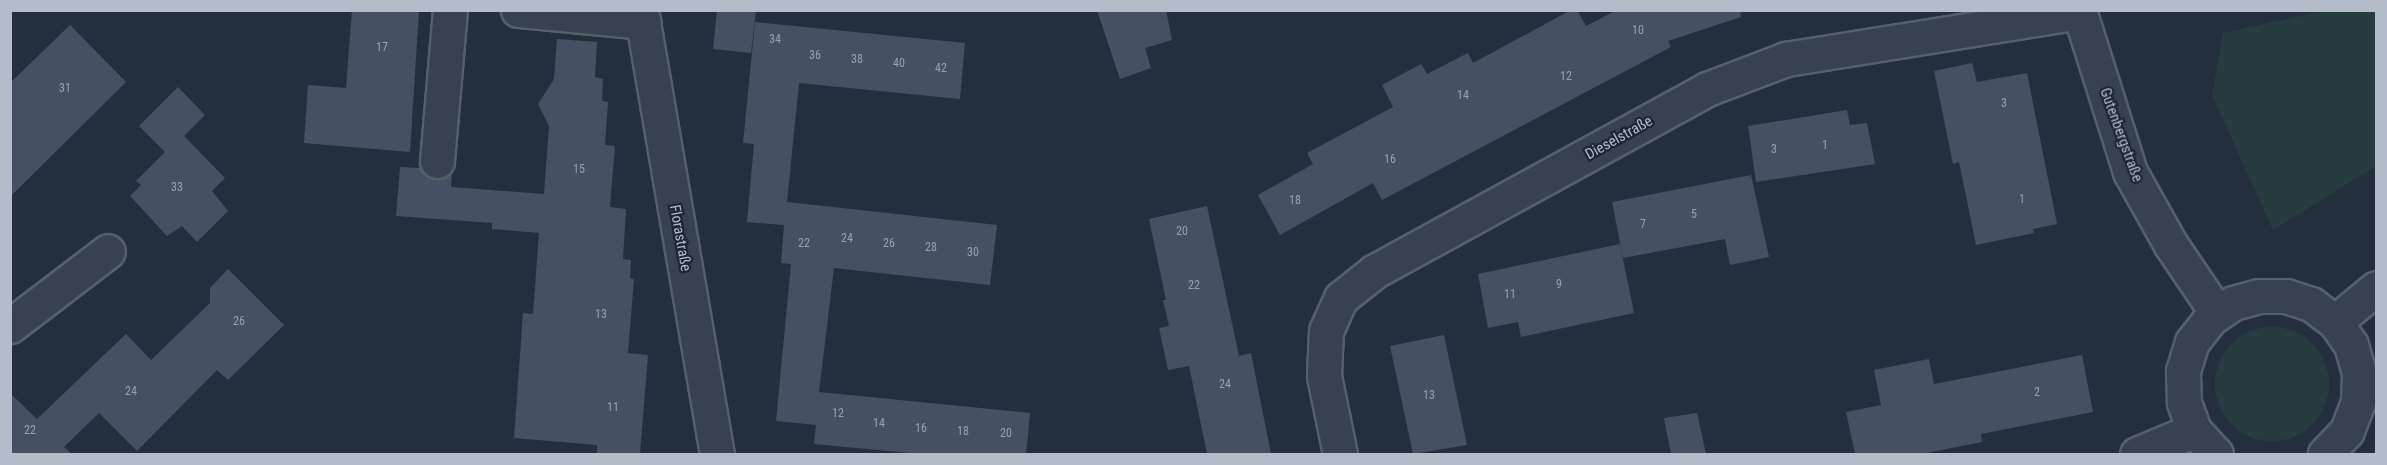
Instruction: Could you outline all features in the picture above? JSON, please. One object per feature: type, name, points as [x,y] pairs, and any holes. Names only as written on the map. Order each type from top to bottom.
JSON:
[{"type":"street","points":[[437,160],[450,10]]},
{"type":"street","name":"Florastraße","points":[[518,10],[642,16],[717,454]]},
{"type":"street","name":"Gutenbergstraße","points":[[2079,11],[2130,172],[2171,245],[2217,313]]},
{"type":"street","name":"Dieselstraße","points":[[1340,454],[1324,376],[1326,331],[1341,298],[1375,271],[1707,89],[1786,59],[2079,11]]},
{"type":"street","points":[[10,326],[108,251]]},
{"type":"street","points":[[2335,322],[2376,288]]},
{"type":"street","points":[[2216,454],[2194,430],[2184,402],[2183,371],[2192,342],[2217,313],[2233,303],[2259,296],[2286,296],[2311,304],[2335,322],[2351,345],[2359,373],[2358,402],[2347,431],[2325,454]]},
{"type":"street","points":[[2137,454],[2194,430]]},
{"type":"green space","points":[[2324,11],[2376,11],[2376,166],[2273,230],[2212,95],[2223,33]]},
{"type":"green space","points":[[2272,327],[2294,332],[2312,344],[2324,362],[2329,384],[2324,406],[2312,424],[2294,436],[2272,441],[2250,436],[2232,424],[2220,406],[2215,384],[2220,362],[2232,344],[2250,332]]},
{"type":"building","points":[[352,10],[419,10],[410,152],[304,143],[308,85],[346,88]]},
{"type":"building","points":[[717,10],[756,10],[751,53],[713,49]]},
{"type":"building","points":[[1097,10],[1166,10],[1172,40],[1145,48],[1151,68],[1120,79]]},
{"type":"building","points":[[1571,10],[1577,10],[1586,26],[1617,10],[1740,10],[1741,17],[1668,41],[1671,47],[1382,200],[1373,183],[1280,235],[1258,195],[1313,164],[1307,153],[1393,107],[1382,85],[1421,64],[1427,74],[1468,53],[1473,63]]},
{"type":"building","points":[[755,22],[965,43],[960,99],[799,83],[787,202],[997,225],[990,285],[834,268],[819,392],[1030,413],[1026,454],[920,454],[814,444],[816,425],[776,421],[791,264],[781,263],[784,225],[747,222],[754,144],[743,143]]},
{"type":"building","points":[[70,25],[126,82],[10,197],[10,83]]},
{"type":"building","points":[[557,39],[597,42],[595,77],[603,79],[602,101],[608,102],[605,145],[615,146],[610,207],[626,209],[623,259],[631,260],[630,278],[634,279],[628,353],[648,355],[640,454],[597,454],[597,445],[514,438],[523,313],[533,314],[539,233],[492,229],[492,223],[396,216],[400,167],[420,168],[435,180],[452,172],[451,187],[544,194],[549,126],[538,104],[554,79]]},
{"type":"building","points":[[1972,63],[1977,82],[2027,73],[2057,224],[2033,229],[2034,233],[1976,245],[1959,162],[1953,164],[1934,71]]},
{"type":"building","points":[[178,87],[205,115],[184,136],[225,178],[212,191],[228,211],[197,242],[182,226],[167,236],[130,196],[141,185],[136,181],[165,152],[139,126]]},
{"type":"building","points":[[1847,110],[1850,125],[1867,123],[1875,164],[1756,182],[1748,126]]},
{"type":"building","points":[[1751,175],[1769,257],[1730,265],[1725,239],[1623,258],[1612,202]]},
{"type":"building","points":[[1207,206],[1239,356],[1251,353],[1271,454],[1207,454],[1189,366],[1168,370],[1159,328],[1169,326],[1163,300],[1166,300],[1149,219]]},
{"type":"building","points":[[1620,244],[1634,313],[1521,337],[1518,322],[1488,328],[1478,274]]},
{"type":"building","points":[[228,269],[284,325],[228,380],[217,370],[137,451],[99,413],[64,447],[72,454],[10,454],[10,393],[37,419],[126,334],[151,360],[210,303],[210,288]]},
{"type":"building","points":[[1444,335],[1467,445],[1413,454],[1390,346]]},
{"type":"building","points":[[2082,355],[2093,412],[1981,434],[1982,442],[1921,454],[1855,454],[1846,412],[1881,405],[1874,370],[1929,359],[1934,384]]},
{"type":"building","points":[[1697,413],[1706,454],[1671,454],[1664,418]]}]
